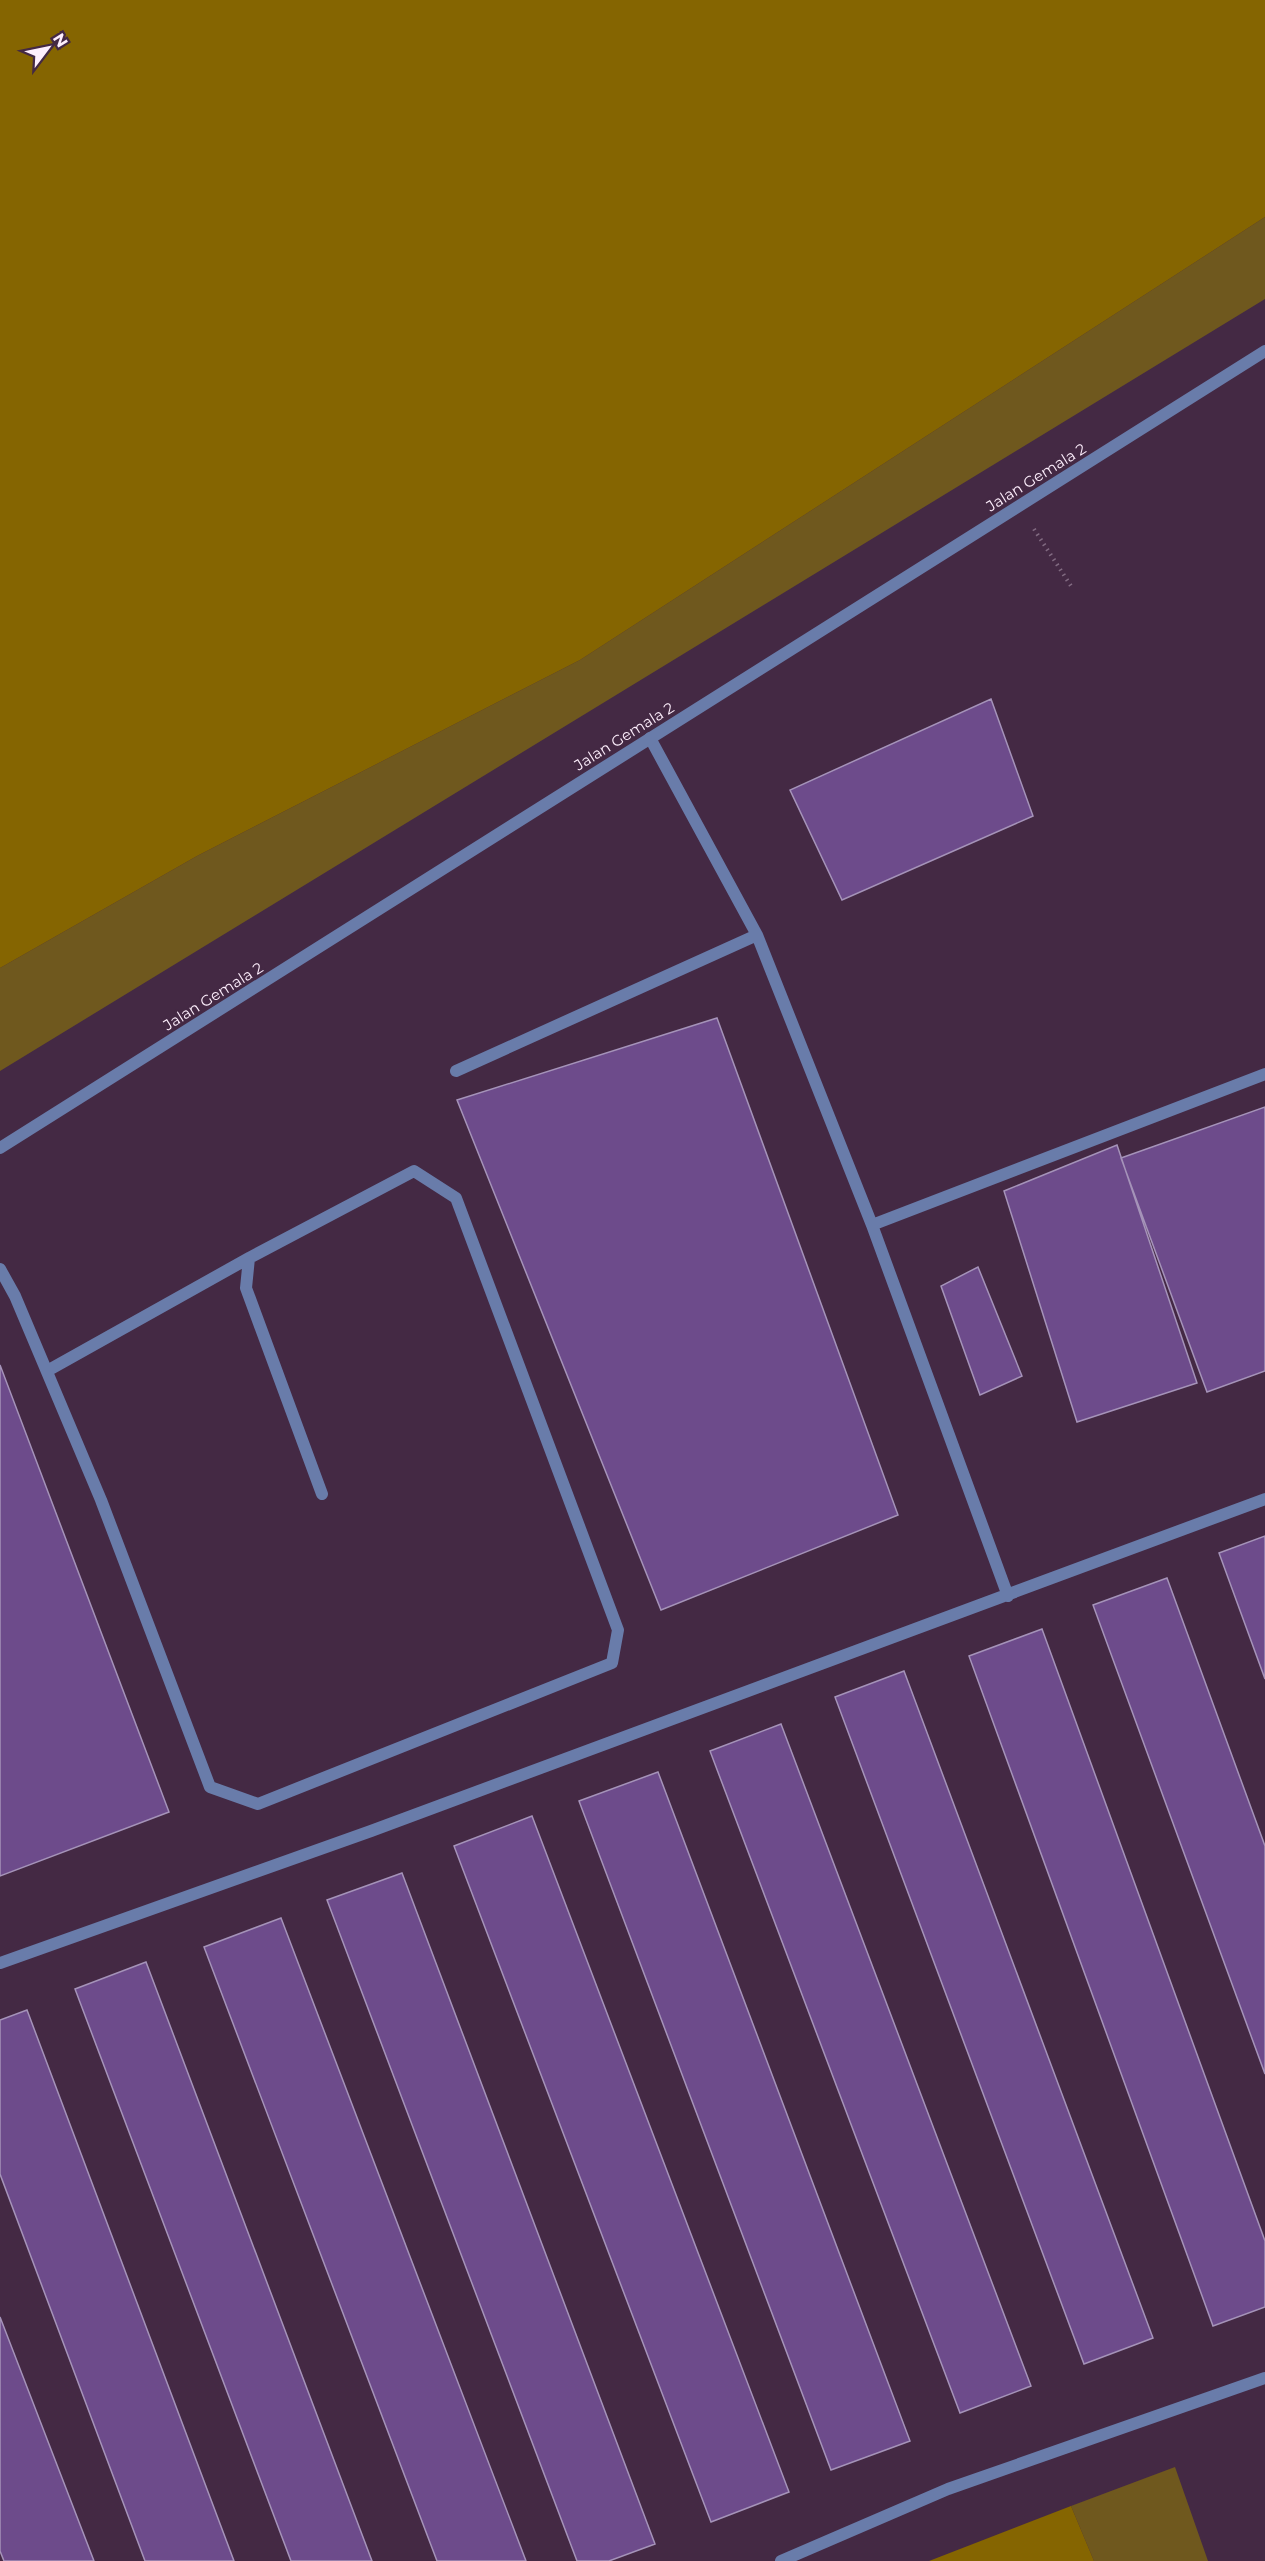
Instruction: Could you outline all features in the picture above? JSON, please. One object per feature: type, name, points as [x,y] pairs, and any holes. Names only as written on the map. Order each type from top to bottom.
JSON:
[{"type":"street","name":"Jalan Gemala 2","points":[[0,1148],[1265,351]]},
{"type":"street","points":[[651,738],[757,935],[872,1225],[1008,1596]]},
{"type":"street","points":[[456,1071],[757,935]]},
{"type":"street","points":[[872,1225],[1265,1074]]},
{"type":"street","points":[[0,1269],[15,1296],[101,1500],[210,1787],[258,1804],[612,1663],[618,1630],[456,1198],[414,1171],[249,1258],[47,1371]]},
{"type":"street","points":[[249,1258],[246,1288],[322,1494]]},
{"type":"street","points":[[0,1963],[382,1827],[1265,1499]]},
{"type":"street","points":[[781,2561],[948,2489],[1265,2378]]},
{"type":"path","points":[[1018,506],[1073,589]]},
{"type":"shaded area","points":[[0,0],[1265,0],[1265,217],[580,660],[197,856],[0,968]]},
{"type":"shaded area","points":[[1265,217],[1265,299],[0,1071],[0,968],[197,856],[580,660]]},
{"type":"shaded area","points":[[1175,2467],[1208,2561],[1094,2561],[1071,2506]]},
{"type":"shaded area","points":[[1071,2506],[1094,2561],[929,2561]]},
{"type":"building","points":[[991,699],[1033,816],[842,900],[790,790]]},
{"type":"building","points":[[717,1018],[898,1515],[661,1610],[457,1100]]},
{"type":"building","points":[[1265,1107],[1265,1371],[1207,1392],[1121,1158]]},
{"type":"building","points":[[1117,1145],[1197,1383],[1077,1422],[1004,1191]]},
{"type":"building","points":[[978,1267],[1022,1376],[980,1395],[941,1286]]},
{"type":"building","points":[[0,1365],[169,1812],[0,1876]]},
{"type":"building","points":[[1265,1536],[1265,1679],[1219,1553]]},
{"type":"building","points":[[1167,1578],[1265,1846],[1265,2074],[1093,1605]]},
{"type":"building","points":[[1042,1629],[1265,2241],[1265,2307],[1213,2326],[969,1656]]},
{"type":"building","points":[[904,1671],[1153,2338],[1084,2364],[835,1697]]},
{"type":"building","points":[[781,1724],[1031,2386],[960,2413],[710,1751]]},
{"type":"building","points":[[658,1772],[910,2441],[831,2470],[579,1801]]},
{"type":"building","points":[[532,1816],[789,2492],[711,2522],[454,1846]]},
{"type":"building","points":[[402,1873],[655,2544],[609,2561],[577,2561],[327,1900]]},
{"type":"building","points":[[281,1918],[526,2561],[437,2561],[204,1947]]},
{"type":"building","points":[[146,1962],[372,2561],[291,2561],[75,1989]]},
{"type":"building","points":[[27,2010],[234,2561],[145,2561],[0,2174],[0,2020]]},
{"type":"building","points":[[0,2317],[94,2561],[4,2561],[0,2551]]}]
